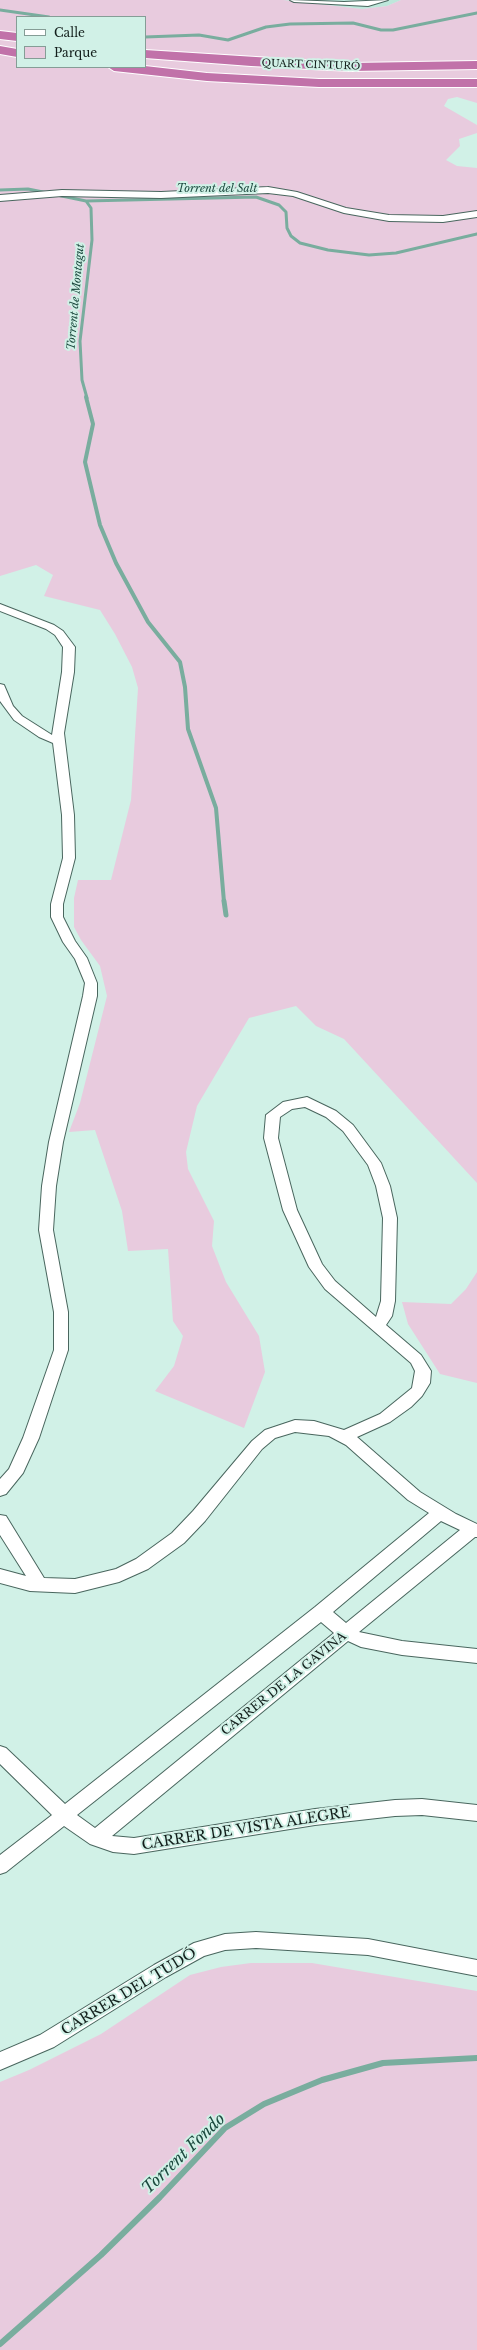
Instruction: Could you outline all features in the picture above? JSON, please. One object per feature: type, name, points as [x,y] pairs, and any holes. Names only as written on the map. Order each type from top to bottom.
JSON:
[{"type":"highway","points":[[0,35],[16,37]]},
{"type":"highway","points":[[0,44],[16,47]]},
{"type":"highway","points":[[0,50],[16,53]]},
{"type":"highway","name":"QUART CINTURÓ","points":[[146,54],[312,65],[407,67],[477,65]]},
{"type":"highway","points":[[312,65],[408,63],[477,55]]},
{"type":"highway","name":"QUART CINTURÓ","points":[[146,63],[331,75],[477,74]]},
{"type":"highway","points":[[123,68],[207,77],[320,83],[477,83]]},
{"type":"street","points":[[294,0],[344,4],[368,4],[384,0]]},
{"type":"street","points":[[0,198],[62,193],[162,195],[268,190],[294,194],[344,210],[389,218],[442,219],[477,214]]},
{"type":"street","points":[[0,607],[50,627],[66,640],[68,647],[68,672],[58,741],[68,815],[69,858],[57,904],[57,917],[87,971],[91,983],[90,996],[57,1134],[49,1186],[46,1230],[61,1312],[61,1350],[31,1438],[15,1473],[0,1490]]},
{"type":"street","points":[[0,687],[8,707],[18,718],[43,735],[58,741]]},
{"type":"street","points":[[342,1437],[385,1418],[406,1403],[417,1392],[422,1383],[423,1371],[416,1359],[377,1326],[330,1285],[316,1267],[290,1210],[271,1138],[273,1115],[288,1105],[306,1102],[331,1114],[348,1128],[374,1163],[383,1186],[390,1218],[388,1301],[385,1316],[377,1326]]},
{"type":"street","points":[[0,1576],[40,1585],[75,1586],[119,1575],[142,1564],[178,1538],[199,1516],[257,1444],[270,1434],[295,1426],[314,1427],[351,1441],[414,1496],[440,1513],[475,1530]]},
{"type":"street","points":[[0,1866],[321,1612],[440,1513]]},
{"type":"street","points":[[0,1521],[40,1585]]},
{"type":"street","name":"CARRER DE LA GAVINA","points":[[96,1838],[346,1633],[475,1530]]},
{"type":"street","points":[[321,1612],[346,1633],[361,1640],[381,1644],[477,1656]]},
{"type":"street","name":"CARRER DE VISTA ALEGRE","points":[[0,1753],[64,1815],[96,1838],[112,1844],[134,1846],[315,1818],[395,1808],[422,1807],[477,1812]]},
{"type":"street","name":"CARRER DEL TUDÓ","points":[[0,2061],[47,2041],[200,1949],[225,1942],[256,1940],[368,1947],[477,1968]]},
{"type":"shaded area","points":[[283,0],[401,0],[387,6],[362,9]]},
{"type":"green space","points":[[0,0],[283,0],[362,9],[387,6],[401,0],[477,0],[477,103],[457,97],[448,99],[444,106],[477,125],[477,133],[459,139],[460,146],[446,160],[457,166],[477,168],[477,1183],[344,1039],[316,1026],[296,1006],[249,1018],[197,1106],[186,1152],[188,1169],[214,1221],[212,1246],[226,1282],[259,1336],[265,1372],[244,1428],[155,1391],[174,1366],[183,1336],[173,1321],[168,1249],[128,1251],[122,1211],[95,1130],[69,1132],[80,1103],[107,996],[100,966],[81,940],[74,927],[74,898],[78,880],[111,880],[131,800],[138,688],[132,667],[115,634],[100,610],[44,596],[53,575],[36,565],[0,576]]},
{"type":"green space","points":[[477,1272],[477,1383],[440,1374],[408,1324],[402,1302],[451,1304],[466,1289]]},
{"type":"green space","points":[[251,1963],[312,1963],[477,1991],[477,2350],[0,2350],[0,2082],[29,2070],[101,2034],[190,1975],[221,1967]]},
{"type":"waterway","points":[[0,10],[42,16]]},
{"type":"waterway","points":[[146,37],[199,35],[228,40],[266,27],[290,24],[353,23],[381,30],[393,30],[477,13]]},
{"type":"waterway","name":"Torrent del Salt","points":[[0,190],[28,189],[48,193]]},
{"type":"waterway","name":"Torrent del Salt","points":[[57,195],[86,201]]},
{"type":"waterway","name":"Torrent del Salt","points":[[86,201],[256,197],[279,205],[286,212],[287,228],[291,236],[300,243],[328,250],[369,255],[396,253],[477,234]]},
{"type":"waterway","name":"Torrent de Montagut","points":[[86,201],[91,208],[92,240],[80,341],[82,380],[87,398]]},
{"type":"waterway","name":"Torrent de Montagut","points":[[86,397],[93,424],[85,462],[100,525],[116,563],[148,622],[180,662],[185,687],[188,729],[216,808],[224,902]]},
{"type":"waterway","name":"Torrent de Montagut","points":[[224,901],[226,915]]},
{"type":"waterway","name":"Torrent Fondo","points":[[0,2344],[101,2255],[160,2197],[225,2128],[264,2104],[322,2080],[383,2063],[477,2058]]}]
